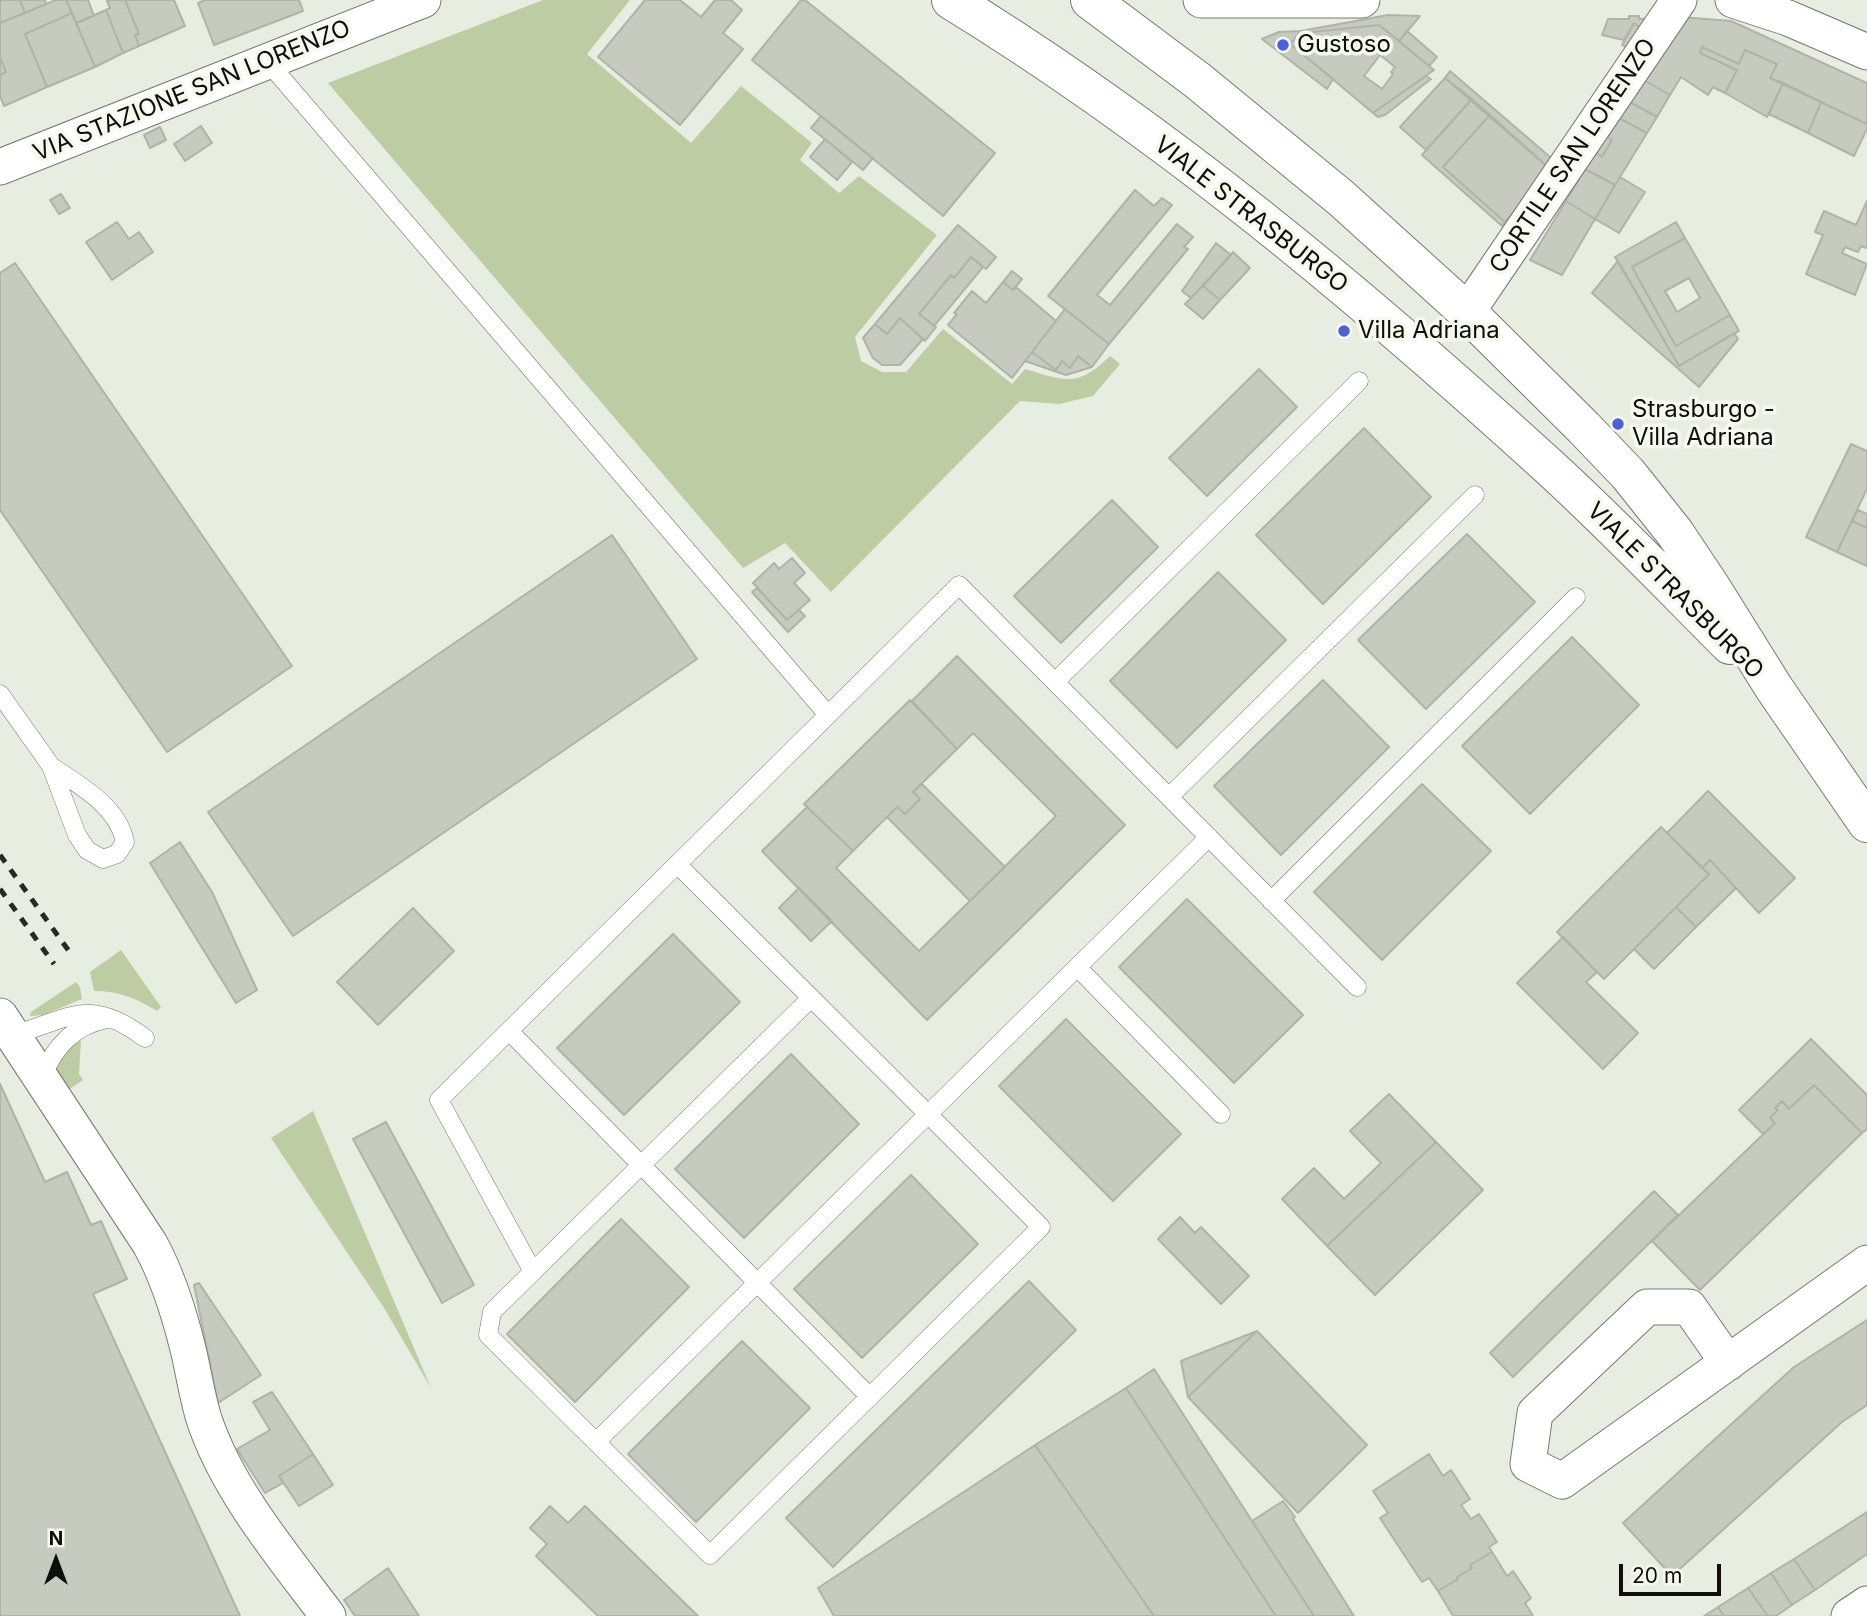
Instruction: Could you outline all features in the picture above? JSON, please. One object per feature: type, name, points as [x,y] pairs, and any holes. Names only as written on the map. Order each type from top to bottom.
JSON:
[{"type":"street","name":"VIA STAZIONE SAN LORENZO","points":[[0,167],[423,0]]},
{"type":"street","name":"VIALE STRASBURGO","points":[[951,0],[1070,78],[1178,154],[1290,241],[1574,491],[1774,688]]},
{"type":"street","name":"VIALE STRASBURGO","points":[[1090,0],[1176,64],[1341,198],[1467,312],[1628,474],[1675,533],[1774,688],[1867,824]]},
{"type":"street","points":[[1201,0],[1362,0]]},
{"type":"street","name":"CORTILE SAN LORENZO","points":[[1467,312],[1679,0]]},
{"type":"street","points":[[1733,0],[1766,10],[1867,52]]},
{"type":"street","points":[[1498,422],[1512,426],[1533,415],[1541,394],[1536,379]]},
{"type":"street","points":[[7,1025],[150,1244],[166,1273],[188,1348],[205,1422],[229,1473],[247,1504],[328,1616]]},
{"type":"street","points":[[1728,1363],[1689,1307],[1647,1307],[1535,1413],[1528,1464],[1563,1481],[1728,1363],[1867,1263]]},
{"type":"street","points":[[1849,1616],[1867,1604]]},
{"type":"lane","points":[[267,61],[828,715]]},
{"type":"lane","points":[[1055,682],[1359,382]]},
{"type":"lane","points":[[1170,797],[1475,495]]},
{"type":"lane","points":[[533,1272],[439,1100],[959,584],[1357,987]]},
{"type":"lane","points":[[1271,901],[1576,597]]},
{"type":"lane","points":[[0,694],[51,766],[77,835],[87,850],[103,859],[117,854],[125,842],[122,829],[112,812],[51,766]]},
{"type":"lane","points":[[596,1442],[1209,837]]},
{"type":"lane","points":[[677,864],[1041,1227],[710,1555],[488,1335],[492,1312],[811,998]]},
{"type":"lane","points":[[1078,968],[1221,1114]]},
{"type":"lane","points":[[7,1025],[88,1012],[114,1018],[145,1038]]},
{"type":"lane","points":[[41,1077],[49,1060],[67,1037],[88,1024],[114,1018]]},
{"type":"lane","points":[[509,1031],[870,1397]]},
{"type":"green space","points":[[543,0],[630,0],[587,54],[691,143],[741,86],[812,143],[800,160],[839,193],[859,176],[937,235],[855,337],[861,361],[882,372],[906,372],[943,329],[1012,384],[1025,369],[1051,377],[1070,379],[1089,373],[1110,356],[1120,364],[1093,396],[1059,404],[1020,401],[831,592],[785,543],[743,568],[328,83]]},
{"type":"green space","points":[[121,950],[161,1007],[157,1011],[127,996],[94,991],[90,972]]},
{"type":"green space","points":[[76,982],[80,987],[82,999],[43,1015],[30,1016],[31,1012]]},
{"type":"green space","points":[[81,1040],[79,1074],[83,1080],[62,1094],[56,1071],[58,1061],[64,1052]]},
{"type":"green space","points":[[313,1111],[431,1388],[384,1308],[271,1138]]},
{"type":"building","points":[[0,0],[20,0],[25,13],[0,23]]},
{"type":"building","points":[[20,0],[45,0],[46,4],[25,13]]},
{"type":"building","points":[[56,0],[66,0],[72,13],[25,34],[47,87],[4,106],[0,96],[0,75],[6,72],[0,57],[0,23]]},
{"type":"building","points":[[66,0],[88,0],[94,16],[76,23]]},
{"type":"building","points":[[125,0],[139,34],[135,35],[139,46],[123,53],[106,10],[110,8],[107,1]]},
{"type":"building","points":[[125,0],[174,0],[185,26],[139,46],[135,35],[139,34]]},
{"type":"building","points":[[205,0],[299,0],[303,11],[214,45],[198,3]]},
{"type":"building","points":[[645,0],[680,0],[701,17],[715,0],[731,0],[742,10],[723,33],[743,49],[680,125],[598,57]]},
{"type":"building","points":[[801,0],[805,0],[995,153],[943,216],[752,60]]},
{"type":"building","points":[[106,10],[123,53],[95,67],[76,23]]},
{"type":"building","points":[[72,13],[95,67],[47,87],[25,34]]},
{"type":"building","points":[[1388,15],[1420,16],[1399,41],[1379,25],[1313,32],[1298,50],[1290,44],[1301,31]]},
{"type":"building","points":[[1629,16],[1639,16],[1639,19],[1657,18],[1647,32],[1634,23],[1624,40],[1602,35],[1608,19],[1629,19]]},
{"type":"building","points":[[1680,17],[1731,21],[1867,83],[1867,124],[1770,78],[1777,64],[1745,50],[1739,64],[1702,47],[1700,53],[1737,70],[1725,93],[1713,87],[1708,95],[1681,77],[1670,95],[1642,79]]},
{"type":"building","points":[[1634,23],[1647,32],[1636,50],[1622,45]]},
{"type":"building","points":[[1379,25],[1434,70],[1373,113],[1298,50],[1313,32]]},
{"type":"building","points":[[1301,31],[1290,44],[1333,79],[1327,89],[1262,39],[1279,32]]},
{"type":"building","points":[[1407,31],[1437,57],[1429,66],[1399,41]]},
{"type":"building","points":[[1702,47],[1739,64],[1745,50],[1777,64],[1770,78],[1783,83],[1767,117],[1725,93],[1737,70],[1700,53]]},
{"type":"building","points":[[1380,55],[1395,67],[1382,89],[1364,76]]},
{"type":"building","points":[[0,57],[6,72],[0,75]]},
{"type":"building","points":[[1450,71],[1557,163],[1551,170],[1445,78]]},
{"type":"building","points":[[1426,76],[1431,79],[1385,115],[1378,117],[1373,113]]},
{"type":"building","points":[[1445,78],[1472,99],[1426,150],[1400,127]]},
{"type":"building","points":[[1642,79],[1670,95],[1657,117],[1628,101]]},
{"type":"building","points":[[1783,83],[1821,102],[1808,133],[1769,114]]},
{"type":"building","points":[[1472,99],[1490,115],[1443,167],[1505,222],[1502,226],[1422,155]]},
{"type":"building","points":[[1628,101],[1657,117],[1647,133],[1617,117]]},
{"type":"building","points":[[1821,102],[1867,124],[1854,156],[1808,133]]},
{"type":"building","points":[[1490,115],[1551,170],[1505,222],[1443,167]]},
{"type":"building","points":[[821,116],[873,158],[863,170],[811,128]]},
{"type":"building","points":[[1617,117],[1647,133],[1615,185],[1585,169],[1596,153],[1602,157],[1612,140],[1606,136]]},
{"type":"building","points":[[201,126],[212,143],[185,161],[174,144]]},
{"type":"building","points":[[160,127],[166,140],[150,148],[144,135]]},
{"type":"building","points":[[1606,136],[1612,140],[1602,157],[1596,153]]},
{"type":"building","points":[[825,139],[852,162],[837,180],[810,157]]},
{"type":"building","points":[[1585,169],[1615,185],[1595,219],[1566,201]]},
{"type":"building","points":[[1620,177],[1645,192],[1619,233],[1595,219]]},
{"type":"building","points":[[1135,190],[1154,206],[1162,198],[1172,205],[1097,295],[1110,305],[1177,224],[1193,237],[1184,247],[1188,249],[1109,344],[1048,296]]},
{"type":"building","points":[[61,194],[70,208],[59,214],[50,200]]},
{"type":"building","points":[[1566,201],[1595,219],[1562,275],[1530,260]]},
{"type":"building","points":[[1867,201],[1867,248],[1861,246],[1858,252],[1845,247],[1842,253],[1867,264],[1855,295],[1806,274],[1823,235],[1815,232],[1824,211],[1856,225]]},
{"type":"building","points":[[117,222],[129,239],[139,232],[153,252],[112,280],[86,242]]},
{"type":"building","points":[[1676,222],[1685,238],[1632,267],[1676,346],[1730,315],[1739,331],[1679,366],[1615,257]]},
{"type":"building","points":[[958,225],[996,257],[986,269],[971,257],[954,278],[951,275],[919,314],[936,327],[925,341],[900,318],[887,334],[875,324]]},
{"type":"building","points":[[1685,238],[1730,315],[1676,346],[1632,267]]},
{"type":"building","points":[[1216,243],[1231,255],[1191,298],[1182,291]]},
{"type":"building","points":[[1233,252],[1250,268],[1220,300],[1203,286]]},
{"type":"building","points":[[971,257],[983,267],[934,326],[919,314],[951,275],[954,278]]},
{"type":"building","points":[[1618,261],[1679,366],[1734,333],[1738,339],[1699,387],[1592,293]]},
{"type":"building","points":[[15,263],[292,666],[167,752],[0,510],[0,273]]},
{"type":"building","points":[[1012,271],[1022,279],[1013,290],[1003,282]]},
{"type":"building","points":[[1689,278],[1700,298],[1677,312],[1665,291]]},
{"type":"building","points":[[1003,282],[1013,290],[1016,287],[1056,321],[1012,378],[948,325],[972,291],[986,303]]},
{"type":"building","points":[[1203,286],[1220,300],[1203,319],[1185,304]]},
{"type":"building","points":[[1065,309],[1109,344],[1092,367],[1078,356],[1070,368],[1062,361],[1056,370],[1032,352]]},
{"type":"building","points":[[900,318],[923,339],[900,365],[882,365],[873,358],[863,338],[875,324],[887,334]]},
{"type":"building","points":[[1032,352],[1056,370],[1062,361],[1070,368],[1078,356],[1092,367],[1066,375],[1025,361]]},
{"type":"building","points":[[1259,369],[1297,407],[1207,496],[1169,458]]},
{"type":"building","points":[[1364,428],[1431,497],[1323,604],[1256,535]]},
{"type":"building","points":[[1851,444],[1867,451],[1867,489],[1837,552],[1806,537]]},
{"type":"building","points":[[1112,500],[1158,547],[1061,643],[1014,596]]},
{"type":"building","points":[[1858,510],[1867,514],[1867,528],[1852,521]]},
{"type":"building","points":[[1852,521],[1867,528],[1867,566],[1837,552]]},
{"type":"building","points":[[1467,534],[1535,602],[1426,709],[1358,640]]},
{"type":"building","points":[[612,535],[697,659],[293,936],[208,812]]},
{"type":"building","points":[[792,558],[805,573],[794,583],[810,600],[787,620],[753,583],[774,563],[779,569]]},
{"type":"building","points":[[1218,572],[1286,640],[1177,748],[1110,681]]},
{"type":"building","points":[[757,588],[787,620],[799,610],[805,616],[788,632],[752,592]]},
{"type":"building","points":[[1572,637],[1639,705],[1530,814],[1462,746]]},
{"type":"building","points":[[957,656],[1125,825],[927,1020],[762,851],[807,807],[853,851],[836,868],[919,951],[1056,816],[973,733],[957,749],[912,701]]},
{"type":"building","points":[[1323,680],[1389,747],[1281,855],[1214,786]]},
{"type":"building","points":[[910,700],[957,749],[913,792],[920,799],[905,814],[897,807],[853,851],[804,804]]},
{"type":"building","points":[[922,784],[1005,867],[970,901],[887,817],[897,807],[905,814],[920,799],[913,792]]},
{"type":"building","points":[[1422,784],[1491,851],[1382,960],[1314,892]]},
{"type":"building","points":[[1708,791],[1795,878],[1759,913],[1710,860],[1702,868],[1667,833]]},
{"type":"building","points":[[1661,827],[1709,874],[1604,979],[1557,932]]},
{"type":"building","points":[[180,842],[212,892],[257,990],[236,1003],[150,863]]},
{"type":"building","points":[[1710,860],[1736,888],[1696,927],[1676,907],[1709,874],[1702,868]]},
{"type":"building","points":[[799,888],[832,921],[811,941],[779,908]]},
{"type":"building","points":[[1187,899],[1303,1015],[1234,1083],[1119,967]]},
{"type":"building","points":[[1676,907],[1696,927],[1654,969],[1634,949]]},
{"type":"building","points":[[413,908],[454,951],[378,1025],[337,982]]},
{"type":"building","points":[[673,934],[740,1002],[624,1115],[557,1048]]},
{"type":"building","points":[[1563,937],[1597,972],[1586,982],[1638,1033],[1603,1069],[1517,983]]},
{"type":"building","points":[[1066,1019],[1181,1134],[1113,1201],[999,1086]]},
{"type":"building","points":[[1811,1039],[1867,1095],[1867,1129],[1862,1133],[1814,1085],[1789,1109],[1782,1101],[1770,1118],[1775,1123],[1763,1134],[1739,1110]]},
{"type":"building","points":[[791,1054],[859,1124],[744,1238],[675,1169]]},
{"type":"building","points":[[0,1084],[45,1182],[67,1172],[91,1225],[101,1221],[127,1279],[93,1294],[240,1616],[0,1616]]},
{"type":"building","points":[[1814,1085],[1862,1133],[1700,1290],[1652,1241],[1775,1123],[1770,1118],[1782,1101],[1789,1109]]},
{"type":"building","points":[[1389,1094],[1436,1142],[1327,1246],[1282,1199],[1314,1168],[1344,1199],[1381,1163],[1350,1131]]},
{"type":"building","points":[[386,1122],[474,1285],[442,1303],[353,1139]]},
{"type":"building","points":[[1436,1142],[1483,1190],[1375,1295],[1327,1246]]},
{"type":"building","points":[[911,1175],[978,1244],[862,1358],[794,1289]]},
{"type":"building","points":[[1654,1191],[1678,1215],[1513,1377],[1490,1353]]},
{"type":"building","points":[[1180,1217],[1195,1233],[1201,1227],[1249,1276],[1221,1304],[1158,1239]]},
{"type":"building","points":[[621,1219],[689,1287],[575,1402],[507,1334]]},
{"type":"building","points":[[1029,1281],[1076,1330],[833,1567],[786,1518]]},
{"type":"building","points":[[199,1283],[261,1375],[218,1403],[194,1285]]},
{"type":"building","points":[[1867,1320],[1867,1405],[1842,1422],[1672,1576],[1623,1523],[1794,1367]]},
{"type":"building","points":[[1257,1331],[1188,1397],[1181,1361]]},
{"type":"building","points":[[1257,1331],[1367,1445],[1298,1513],[1188,1397]]},
{"type":"building","points":[[742,1341],[810,1408],[696,1522],[628,1454]]},
{"type":"building","points":[[1154,1369],[1314,1616],[1276,1616],[1126,1388]]},
{"type":"building","points":[[1126,1388],[1276,1616],[1154,1616],[1035,1445]]},
{"type":"building","points":[[272,1392],[313,1454],[279,1476],[283,1483],[265,1493],[237,1449],[270,1430],[253,1402]]},
{"type":"building","points":[[1035,1445],[1154,1616],[834,1616],[818,1588]]},
{"type":"building","points":[[313,1454],[333,1485],[299,1506],[279,1476]]},
{"type":"building","points":[[1429,1454],[1443,1476],[1451,1470],[1470,1499],[1461,1505],[1471,1519],[1479,1514],[1497,1542],[1489,1547],[1492,1552],[1470,1565],[1472,1568],[1438,1591],[1429,1578],[1422,1582],[1380,1518],[1388,1513],[1373,1491]]},
{"type":"building","points":[[1283,1501],[1354,1616],[1314,1616],[1252,1521]]},
{"type":"building","points":[[550,1506],[568,1523],[585,1506],[698,1616],[598,1616],[536,1556],[547,1544],[530,1528]]},
{"type":"building","points":[[1867,1512],[1867,1554],[1815,1590],[1794,1559]]},
{"type":"building","points":[[1492,1552],[1507,1576],[1513,1571],[1531,1598],[1525,1603],[1533,1616],[1453,1616],[1438,1591],[1472,1568],[1470,1565]]},
{"type":"building","points":[[1794,1559],[1815,1590],[1792,1605],[1771,1573]]},
{"type":"building","points":[[388,1568],[419,1616],[355,1616],[344,1600]]},
{"type":"building","points":[[1771,1573],[1792,1605],[1776,1616],[1768,1616],[1748,1588]]},
{"type":"building","points":[[1748,1588],[1768,1616],[1724,1616],[1718,1607]]},
{"type":"building","points":[[1718,1607],[1724,1616],[1704,1616]]},
{"type":"railway","points":[[0,855],[71,954]]},
{"type":"railway","points":[[0,889],[54,964]]},
{"type":"place","name":"Gustoso","points":[[1283,45]]},
{"type":"place","name":"Villa Adriana","points":[[1344,331]]},
{"type":"place","name":"Strasburgo - Villa Adriana","points":[[1618,424]]}]
